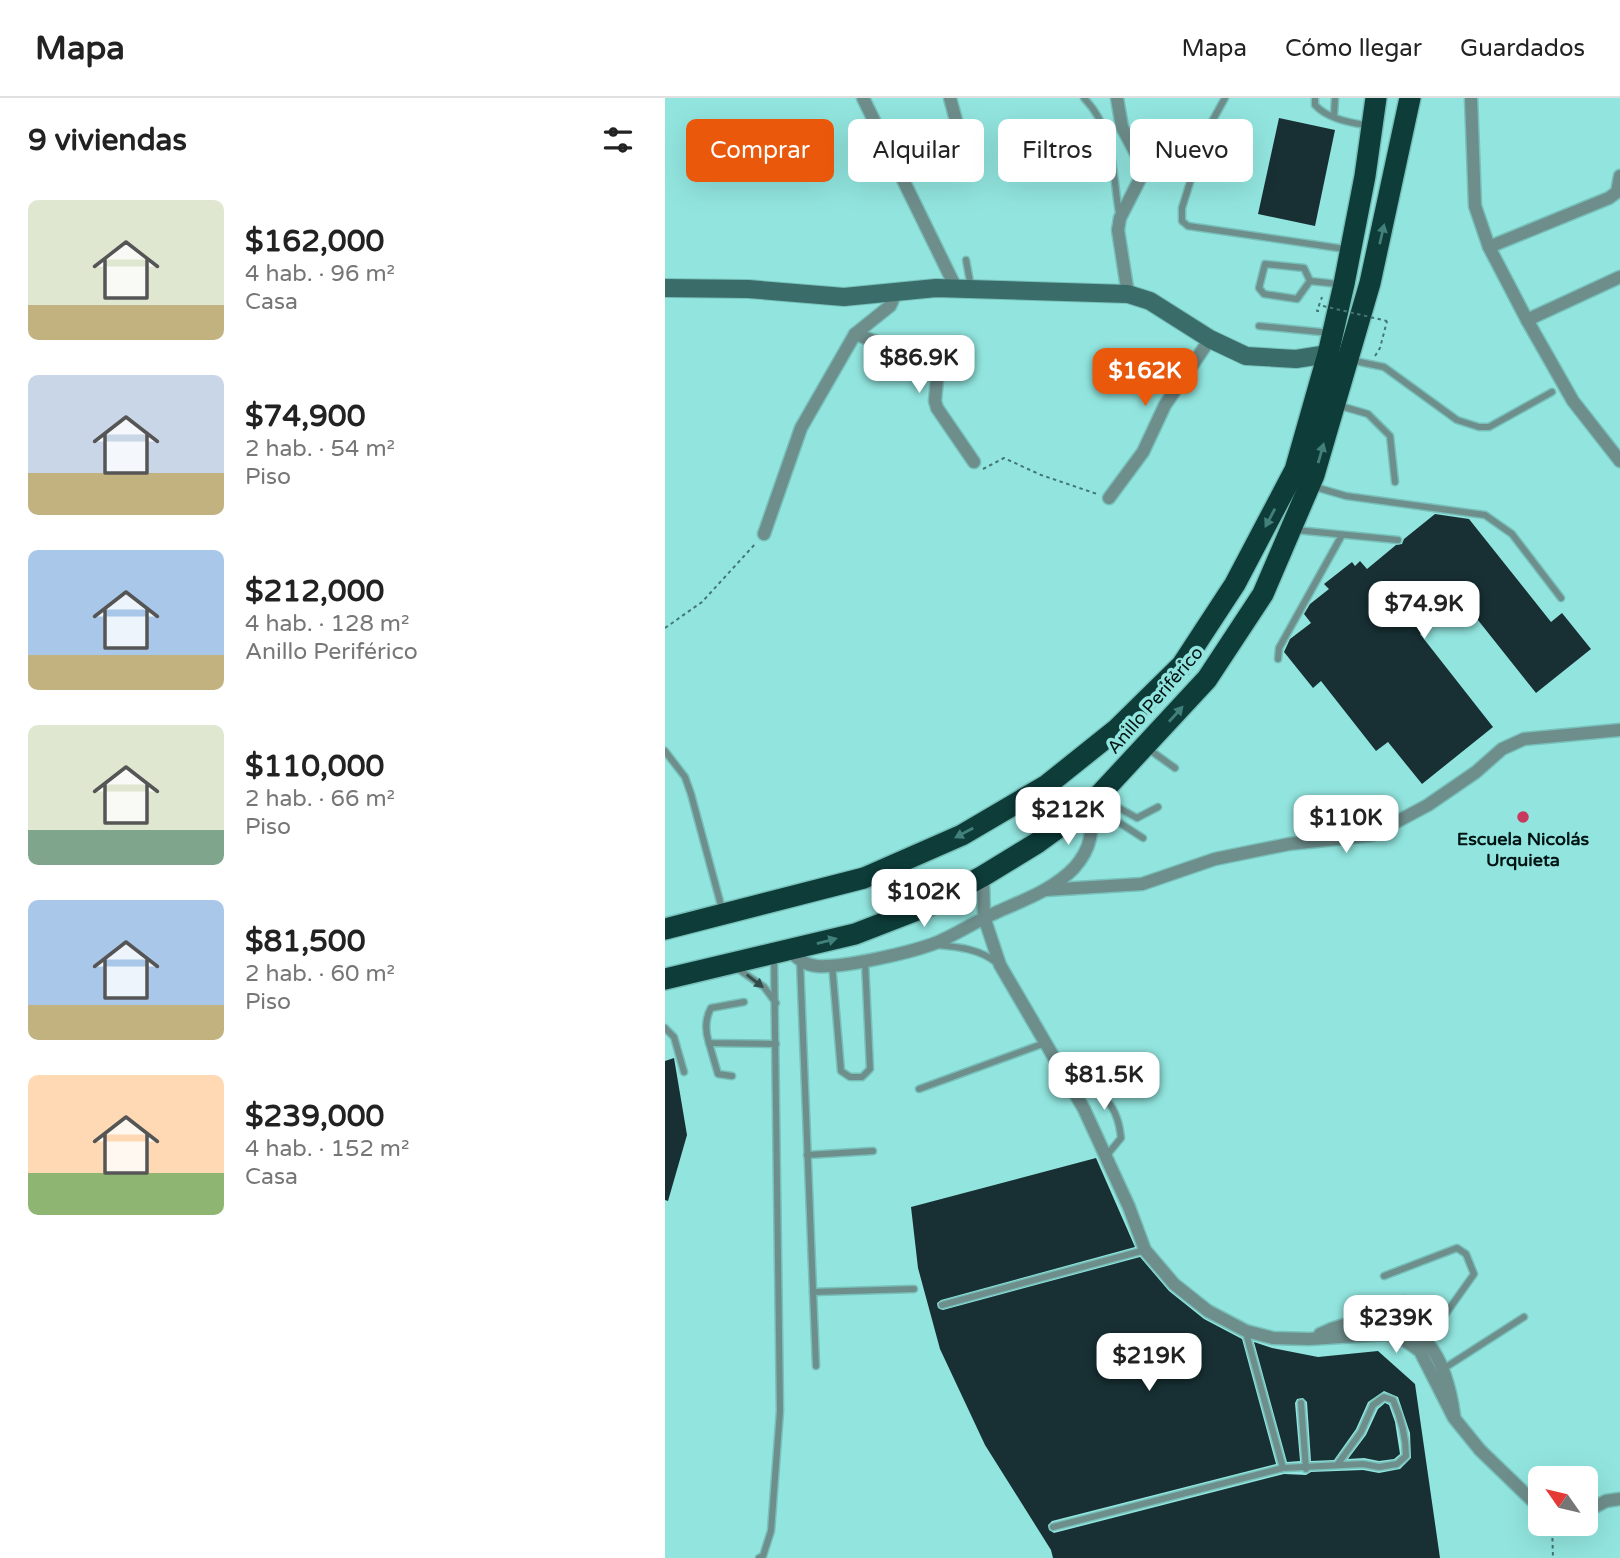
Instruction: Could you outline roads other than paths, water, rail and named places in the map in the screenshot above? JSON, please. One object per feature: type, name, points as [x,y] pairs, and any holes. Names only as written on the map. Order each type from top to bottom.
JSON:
[{"type":"highway","name":"Anillo Periférico","points":[[665,979],[730,964],[788,955],[855,934],[930,905],[983,876],[1037,843],[1095,800],[1207,679],[1263,594],[1310,485],[1335,404],[1344,352],[1344,284],[1376,98]]},
{"type":"highway","name":"Anillo Periférico","points":[[665,929],[864,878],[962,835],[1048,785],[1117,729],[1182,665],[1235,584],[1295,470],[1344,352],[1370,283],[1410,98]]},
{"type":"main road","points":[[665,288],[748,289],[844,297],[936,288],[1128,294],[1150,301],[1210,339],[1246,356],[1296,359],[1344,352]]},
{"type":"street","points":[[863,98],[964,289]]},
{"type":"street","points":[[950,98],[956,119]]},
{"type":"street","points":[[1117,98],[1122,127],[1141,163],[1143,173],[1120,218],[1118,230],[1128,294]]},
{"type":"street","points":[[1471,98],[1475,206],[1489,247],[1573,401],[1620,461]]},
{"type":"street","points":[[1489,247],[1609,198],[1617,192],[1620,176]]},
{"type":"street","points":[[1527,320],[1620,277]]},
{"type":"street","points":[[764,534],[800,428],[855,334],[890,306],[896,293]]},
{"type":"street","points":[[855,334],[891,347],[934,374],[937,379],[937,408],[974,462]]},
{"type":"street","points":[[1109,498],[1143,452],[1165,405],[1210,339]]},
{"type":"street","points":[[1045,890],[1142,884],[1215,859],[1289,844],[1372,835],[1429,805],[1476,772],[1502,749],[1524,739],[1620,730]]},
{"type":"street","points":[[788,955],[817,966],[865,961],[933,944],[984,917],[1045,890],[1073,869],[1086,851],[1092,836],[1095,800]]},
{"type":"street","points":[[983,876],[984,917],[1000,965],[1107,1155],[1145,1250],[1174,1284],[1208,1311],[1246,1331],[1273,1338],[1309,1339],[1345,1324],[1365,1321],[1390,1324],[1416,1334],[1454,1419],[1480,1450],[1528,1496]]},
{"type":"street","points":[[1423,1346],[1443,1369],[1452,1399],[1454,1419]]},
{"type":"street","points":[[1598,1505],[1620,1499]]},
{"type":"lane","points":[[1084,98],[1094,109],[1111,145],[1120,218]]},
{"type":"lane","points":[[1225,98],[1205,134],[1182,208],[1182,221],[1188,226],[1349,250]]},
{"type":"lane","points":[[1315,98],[1315,104],[1322,112],[1352,123],[1372,125]]},
{"type":"lane","points":[[1334,116],[1335,98]]},
{"type":"lane","points":[[964,289],[966,260]]},
{"type":"lane","points":[[1265,264],[1304,268],[1310,281],[1297,299],[1264,294],[1259,288],[1265,264]]},
{"type":"lane","points":[[1310,281],[1344,284]]},
{"type":"lane","points":[[1259,326],[1384,367],[1457,420],[1479,427],[1489,427],[1552,392]]},
{"type":"lane","points":[[1335,404],[1369,414],[1390,436],[1395,482]]},
{"type":"lane","points":[[1310,485],[1346,496],[1485,515],[1512,534],[1561,598]]},
{"type":"lane","points":[[1291,529],[1398,540]]},
{"type":"lane","points":[[1278,659],[1279,648],[1342,535]]},
{"type":"lane","points":[[1146,747],[1175,768]]},
{"type":"lane","points":[[665,751],[685,777],[724,915]]},
{"type":"lane","points":[[1095,800],[1137,818],[1158,807]]},
{"type":"lane","points":[[1095,800],[1143,838]]},
{"type":"lane","points":[[933,944],[968,948],[989,956],[1000,965]]},
{"type":"lane","points":[[759,1558],[771,1531],[780,1410],[776,1003],[788,955]]},
{"type":"lane","points":[[788,955],[807,1156],[816,1366]]},
{"type":"lane","points":[[832,964],[841,1071],[850,1077],[862,1077],[870,1069],[865,961]]},
{"type":"lane","points":[[730,964],[764,987],[776,1003]]},
{"type":"lane","points":[[732,1076],[718,1074],[709,1043],[707,1016],[711,1008],[744,1002]]},
{"type":"lane","points":[[665,1028],[674,1037],[684,1072]]},
{"type":"lane","points":[[709,1043],[776,1044]]},
{"type":"lane","points":[[919,1089],[1045,1043]]},
{"type":"lane","points":[[1071,1087],[1084,1087],[1101,1093],[1114,1112],[1121,1138],[1107,1155]]},
{"type":"lane","points":[[807,1156],[873,1151]]},
{"type":"lane","points":[[1384,1276],[1457,1248],[1466,1254],[1474,1274],[1423,1346]]},
{"type":"lane","points":[[942,1305],[1145,1250]]},
{"type":"lane","points":[[813,1292],[914,1289]]},
{"type":"lane","points":[[1404,1300],[1439,1321]]},
{"type":"lane","points":[[1443,1369],[1524,1317]]},
{"type":"lane","points":[[1246,1331],[1283,1468]]},
{"type":"lane","points":[[1053,1527],[1283,1468],[1306,1469],[1363,1464],[1380,1467],[1397,1464],[1406,1457],[1401,1419],[1393,1399],[1384,1397],[1373,1405],[1361,1433],[1337,1465]]},
{"type":"lane","points":[[1301,1403],[1306,1469]]},
{"type":"place","name":"Escuela Nicolás Urquieta","points":[[1523,817]]}]
